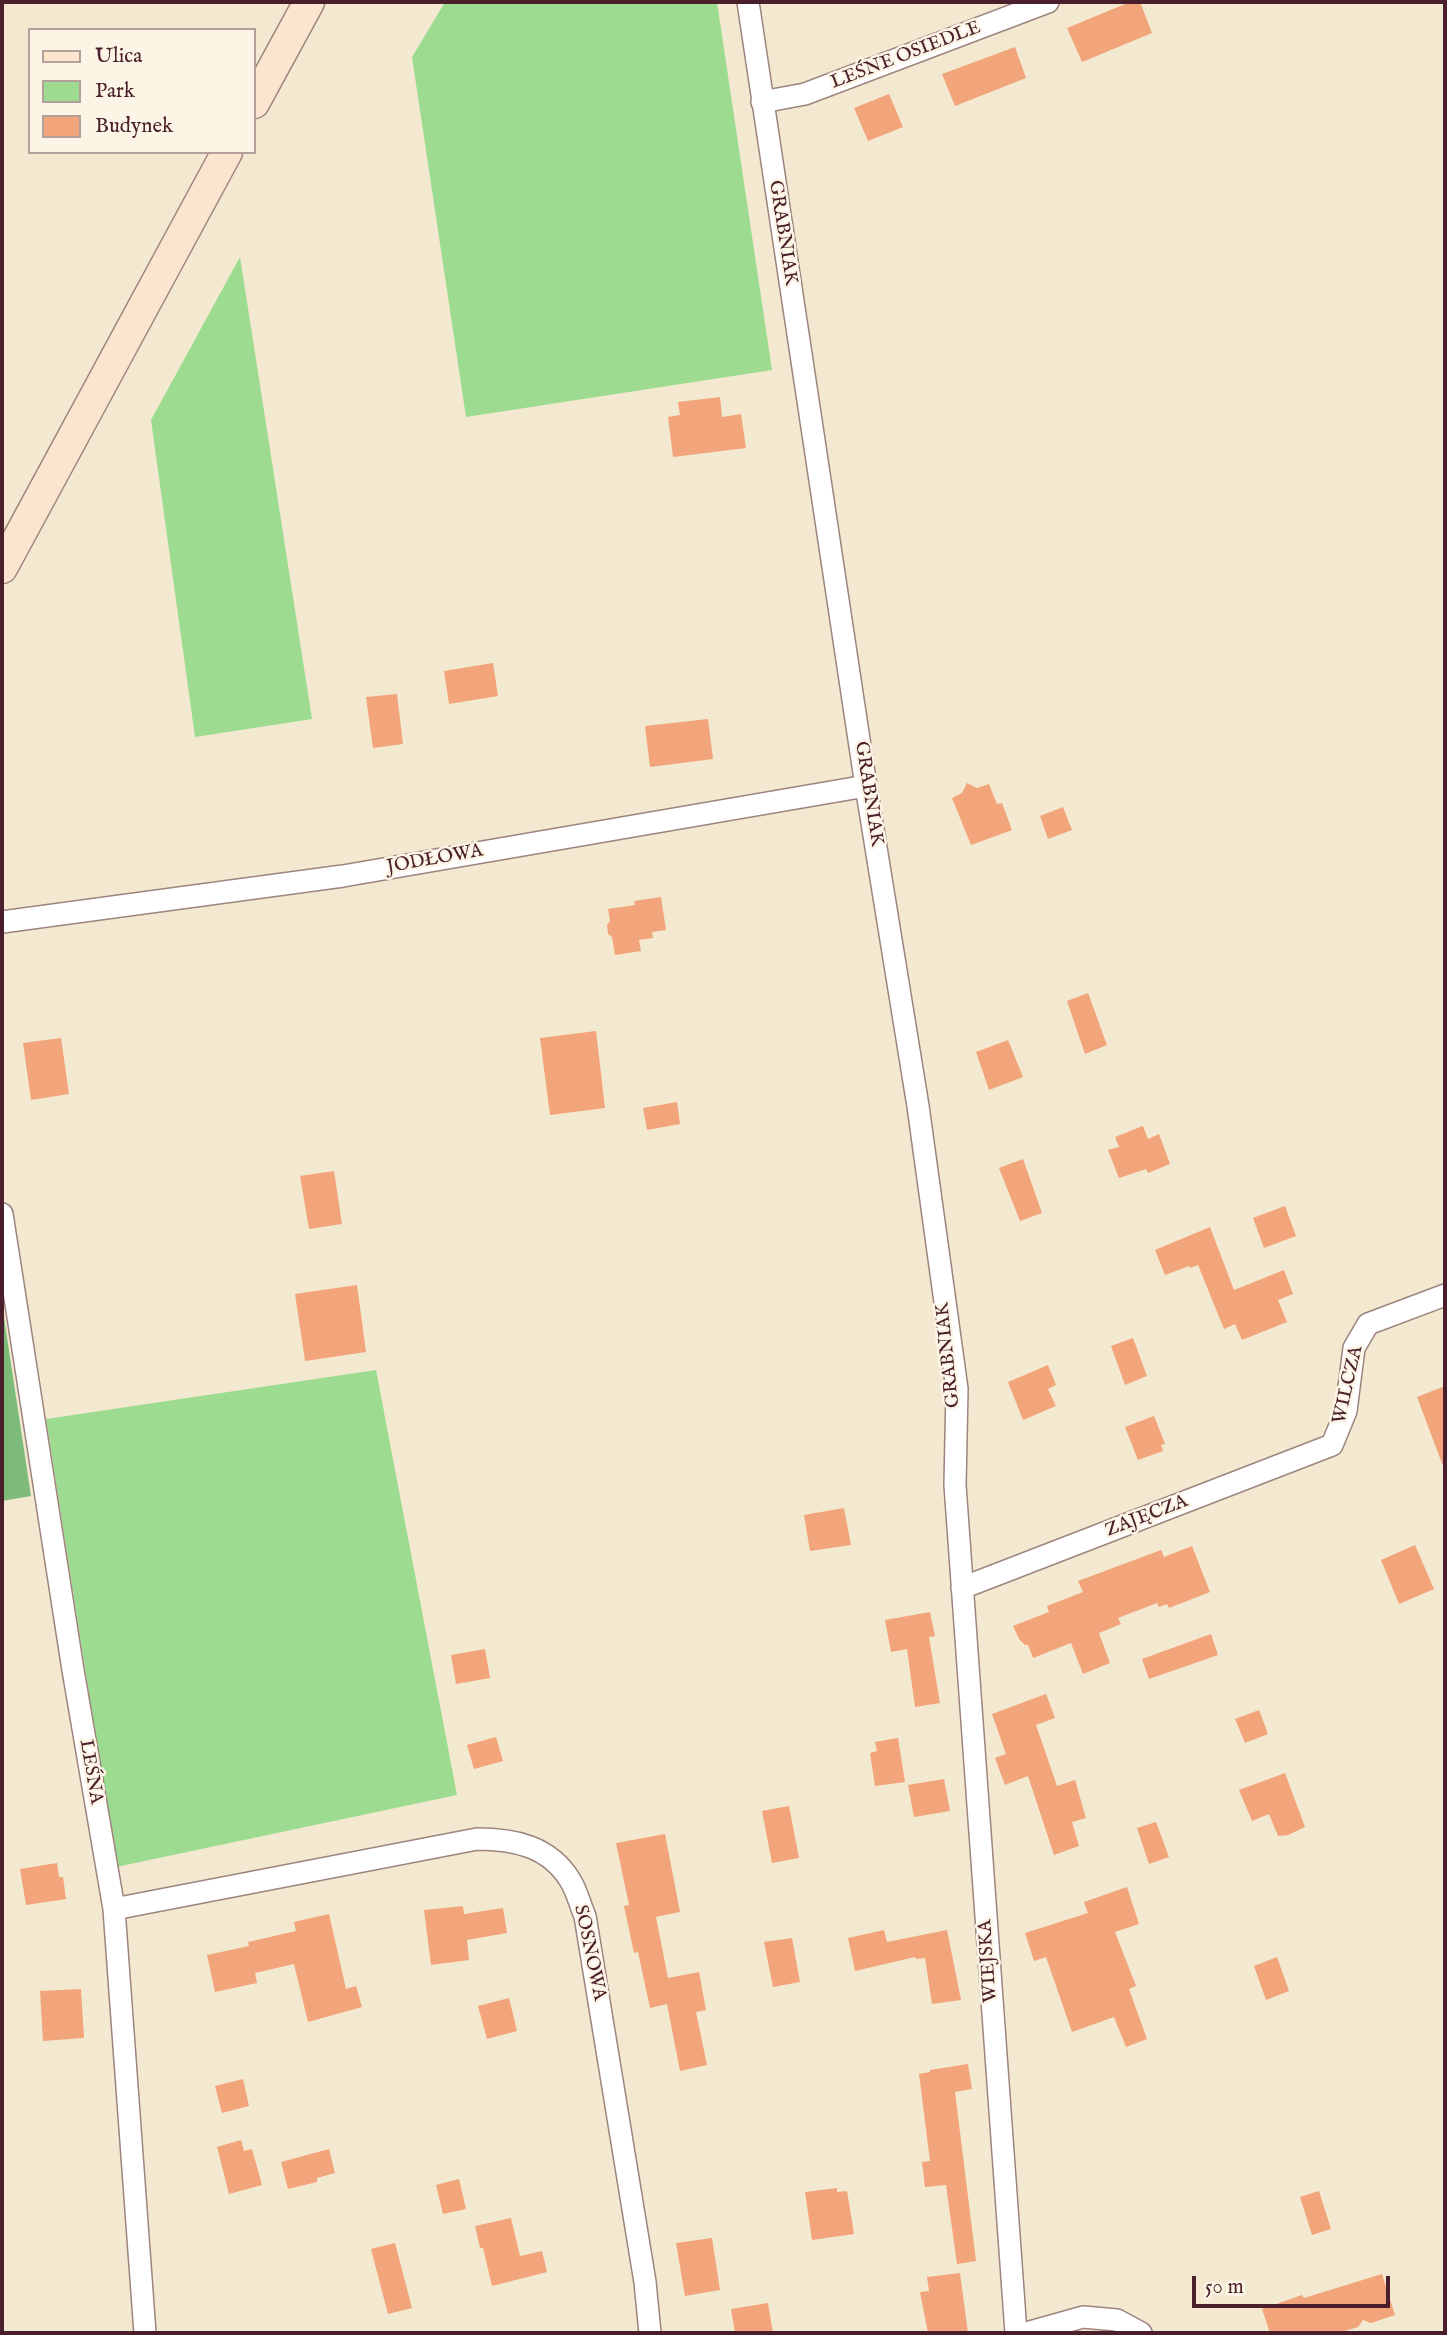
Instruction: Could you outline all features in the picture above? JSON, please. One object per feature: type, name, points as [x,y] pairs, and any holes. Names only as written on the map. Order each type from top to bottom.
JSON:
[{"type":"main road","points":[[256,99],[309,2]]},
{"type":"main road","points":[[2,568],[226,154]]},
{"type":"street","name":"GRABNIAK","points":[[748,2],[866,786],[918,1106],[957,1389],[955,1485],[962,1588]]},
{"type":"street","name":"LEŚNE OSIEDLE","points":[[762,102],[805,94],[1048,2]]},
{"type":"street","name":"JODŁOWA","points":[[2,922],[343,876],[866,786]]},
{"type":"street","name":"LEŚNA","points":[[2,1214],[73,1670],[114,1909],[145,2333]]},
{"type":"street","name":"WILCZA","points":[[1332,1445],[1346,1411],[1354,1348],[1368,1324],[1445,1295]]},
{"type":"street","name":"ZAJĘCZA","points":[[962,1588],[1332,1445]]},
{"type":"street","name":"WIEJSKA","points":[[962,1588],[1016,2333]]},
{"type":"street","name":"SOSNOWA","points":[[114,1909],[477,1839],[504,1839],[532,1847],[554,1861],[570,1880],[585,1916],[642,2268],[650,2333]]},
{"type":"street","points":[[1026,2333],[1083,2317],[1117,2320],[1141,2333]]},
{"type":"green space","points":[[445,2],[717,2],[772,370],[466,417],[412,57]]},
{"type":"green space","points":[[240,257],[312,719],[195,737],[151,420]]},
{"type":"green space","points":[[2,1304],[31,1496],[2,1501]]},
{"type":"green space","points":[[376,1370],[457,1795],[116,1867],[46,1419]]},
{"type":"building","points":[[1130,2],[1140,2],[1152,33],[1082,62],[1067,28]]},
{"type":"building","points":[[1015,47],[1026,78],[955,106],[942,74]]},
{"type":"building","points":[[889,94],[903,127],[868,141],[854,108]]},
{"type":"building","points":[[720,397],[722,417],[741,414],[746,448],[673,457],[668,417],[680,415],[678,402]]},
{"type":"building","points":[[493,663],[498,696],[449,704],[444,671]]},
{"type":"building","points":[[397,694],[403,744],[373,748],[366,697]]},
{"type":"building","points":[[708,719],[713,759],[650,767],[645,726]]},
{"type":"building","points":[[967,783],[977,788],[989,784],[997,804],[1002,803],[1012,830],[971,845],[952,798],[962,793]]},
{"type":"building","points":[[1063,807],[1072,830],[1048,839],[1040,816]]},
{"type":"building","points":[[661,897],[666,930],[652,932],[653,938],[639,940],[641,951],[615,955],[612,937],[608,934],[608,909]]},
{"type":"building","points":[[1088,993],[1107,1045],[1085,1054],[1067,1001]]},
{"type":"building","points":[[596,1031],[605,1108],[550,1115],[540,1038]]},
{"type":"building","points":[[61,1038],[69,1094],[31,1100],[23,1043]]},
{"type":"building","points":[[1008,1040],[1023,1077],[989,1090],[976,1052]]},
{"type":"building","points":[[677,1102],[680,1124],[647,1130],[643,1108]]},
{"type":"building","points":[[1143,1126],[1148,1139],[1159,1134],[1170,1164],[1148,1173],[1146,1169],[1119,1178],[1108,1150],[1119,1147],[1115,1137]]},
{"type":"building","points":[[1023,1159],[1042,1213],[1020,1221],[999,1168]]},
{"type":"building","points":[[334,1171],[342,1224],[309,1229],[300,1176]]},
{"type":"building","points":[[1285,1206],[1296,1236],[1264,1248],[1253,1218]]},
{"type":"building","points":[[1210,1227],[1234,1290],[1284,1270],[1293,1294],[1278,1300],[1287,1322],[1242,1340],[1235,1324],[1224,1329],[1198,1265],[1165,1275],[1155,1250]]},
{"type":"building","points":[[357,1285],[366,1352],[305,1361],[295,1294]]},
{"type":"building","points":[[1133,1338],[1147,1376],[1125,1385],[1111,1346]]},
{"type":"building","points":[[1048,1365],[1056,1385],[1048,1389],[1056,1406],[1023,1420],[1008,1382]]},
{"type":"building","points":[[1445,1386],[1445,1465],[1443,1466],[1417,1397]]},
{"type":"building","points":[[1154,1416],[1165,1444],[1161,1445],[1163,1451],[1138,1460],[1125,1427]]},
{"type":"building","points":[[844,1508],[851,1545],[810,1551],[804,1515]]},
{"type":"building","points":[[1415,1545],[1434,1589],[1399,1604],[1381,1560]]},
{"type":"building","points":[[1192,1546],[1210,1592],[1169,1608],[1167,1604],[1159,1607],[1157,1603],[1118,1618],[1121,1624],[1099,1633],[1110,1663],[1083,1674],[1071,1643],[1033,1658],[1028,1645],[1019,1639],[1013,1626],[1049,1612],[1047,1606],[1083,1592],[1078,1581],[1161,1550],[1164,1557]]},
{"type":"building","points":[[930,1612],[935,1636],[929,1637],[940,1703],[915,1707],[907,1649],[891,1652],[885,1620]]},
{"type":"building","points":[[1211,1634],[1218,1655],[1149,1679],[1142,1659]]},
{"type":"building","points":[[485,1649],[490,1678],[456,1684],[451,1655]]},
{"type":"building","points":[[1046,1694],[1055,1718],[1036,1725],[1057,1786],[1075,1780],[1086,1818],[1072,1822],[1079,1846],[1054,1855],[1028,1776],[1005,1785],[995,1758],[1006,1754],[992,1714]]},
{"type":"building","points":[[1259,1710],[1268,1734],[1245,1743],[1235,1719]]},
{"type":"building","points":[[496,1737],[503,1761],[474,1769],[467,1745]]},
{"type":"building","points":[[898,1738],[905,1782],[875,1786],[870,1753],[877,1751],[875,1742]]},
{"type":"building","points":[[1285,1773],[1305,1827],[1288,1835],[1278,1836],[1269,1814],[1252,1821],[1239,1790]]},
{"type":"building","points":[[944,1779],[950,1811],[914,1817],[908,1785]]},
{"type":"building","points":[[789,1806],[799,1858],[772,1863],[762,1811]]},
{"type":"building","points":[[1156,1822],[1169,1857],[1149,1864],[1137,1828]]},
{"type":"building","points":[[665,1834],[680,1912],[656,1917],[668,1978],[699,1972],[706,2010],[696,2012],[707,2065],[680,2071],[667,2004],[650,2008],[638,1952],[634,1953],[624,1906],[629,1905],[616,1843]]},
{"type":"building","points":[[57,1863],[59,1877],[63,1877],[66,1899],[26,1905],[20,1869]]},
{"type":"building","points":[[1127,1887],[1139,1924],[1115,1932],[1136,1986],[1129,1989],[1147,2039],[1126,2047],[1114,2017],[1072,2032],[1046,1957],[1034,1961],[1025,1933],[1088,1913],[1084,1902]]},
{"type":"building","points":[[463,1906],[464,1914],[503,1908],[507,1933],[467,1940],[469,1960],[431,1965],[424,1910]]},
{"type":"building","points":[[329,1914],[346,1989],[356,1986],[362,2007],[308,2022],[294,1964],[255,1973],[257,1983],[215,1992],[207,1955],[249,1946],[248,1942],[296,1931],[294,1922]]},
{"type":"building","points":[[884,1930],[887,1942],[947,1930],[961,2000],[932,2004],[925,1958],[915,1957],[855,1971],[848,1938]]},
{"type":"building","points":[[792,1938],[800,1982],[773,1987],[764,1942]]},
{"type":"building","points":[[1277,1957],[1289,1991],[1266,2000],[1254,1966]]},
{"type":"building","points":[[81,1989],[84,2038],[43,2041],[40,1991]]},
{"type":"building","points":[[509,1998],[517,2031],[487,2039],[478,2006]]},
{"type":"building","points":[[968,2064],[972,2089],[955,2092],[976,2261],[957,2264],[946,2185],[925,2187],[922,2162],[930,2161],[919,2074]]},
{"type":"building","points":[[243,2079],[249,2106],[222,2113],[215,2086]]},
{"type":"building","points":[[241,2140],[244,2151],[252,2149],[262,2185],[229,2194],[217,2147]]},
{"type":"building","points":[[329,2149],[335,2173],[317,2178],[317,2182],[288,2189],[281,2162]]},
{"type":"building","points":[[459,2179],[466,2209],[443,2214],[436,2185]]},
{"type":"building","points":[[837,2188],[837,2192],[847,2191],[854,2234],[812,2240],[805,2192]]},
{"type":"building","points":[[1319,2191],[1331,2229],[1312,2235],[1300,2197]]},
{"type":"building","points":[[511,2218],[520,2256],[542,2251],[547,2272],[492,2286],[475,2226]]},
{"type":"building","points":[[712,2238],[720,2290],[685,2296],[676,2243]]},
{"type":"building","points":[[395,2243],[412,2308],[388,2314],[371,2249]]},
{"type":"building","points":[[960,2273],[968,2333],[928,2333],[920,2292],[929,2291],[927,2277]]},
{"type":"building","points":[[1382,2274],[1395,2315],[1371,2323],[1363,2320],[1358,2327],[1338,2333],[1270,2333],[1262,2309],[1302,2295],[1304,2298]]},
{"type":"building","points":[[768,2303],[773,2333],[735,2333],[731,2309]]}]
